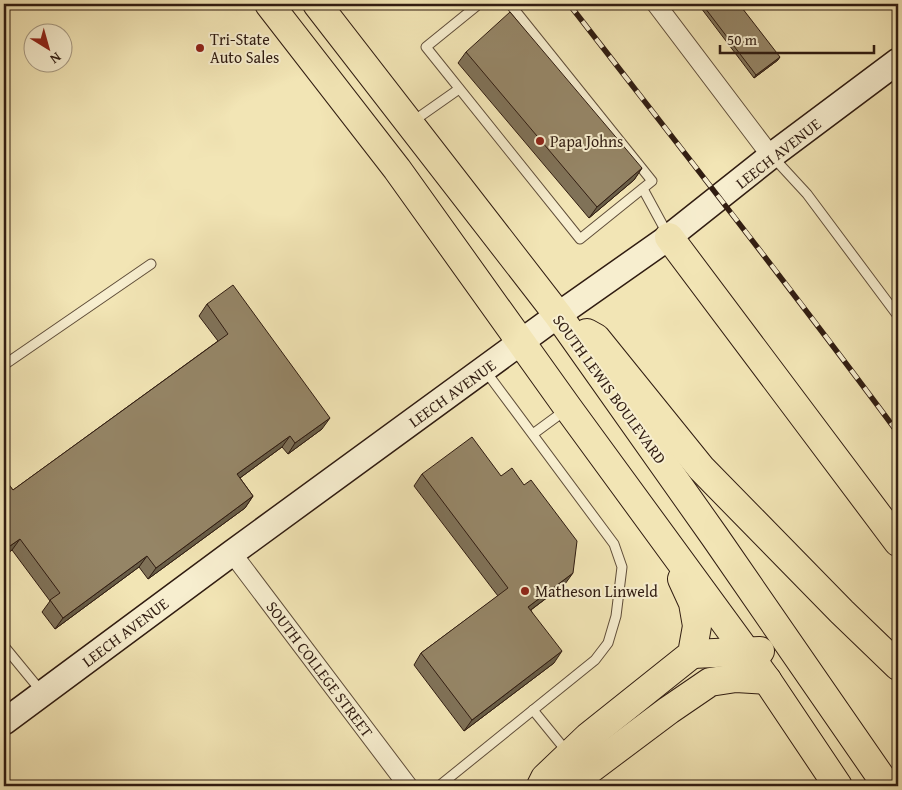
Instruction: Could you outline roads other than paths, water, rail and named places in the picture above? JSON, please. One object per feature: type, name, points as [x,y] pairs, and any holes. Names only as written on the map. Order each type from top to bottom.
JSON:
[{"type":"main road","points":[[269,4],[397,169],[568,408],[767,680],[838,786]]},
{"type":"main road","name":"SOUTH LEWIS BOULEVARD","points":[[317,4],[558,316],[715,536],[887,786]]},
{"type":"main road","points":[[670,237],[898,542]]},
{"type":"main road","points":[[558,316],[596,338],[701,468],[897,665]]},
{"type":"main road","points":[[663,536],[693,603],[697,626],[692,654]]},
{"type":"main road","points":[[541,784],[588,737],[692,654],[791,648]]},
{"type":"main road","points":[[573,786],[585,773],[710,682],[736,678],[767,680]]},
{"type":"street","points":[[656,4],[771,156]]},
{"type":"street","name":"LEECH AVENUE","points":[[4,722],[232,552],[521,342],[670,237],[771,156],[896,68]]},
{"type":"street","name":"SOUTH COLLEGE STREET","points":[[232,552],[408,786]]},
{"type":"lane","points":[[478,4],[426,46],[580,239],[652,181],[510,4]]},
{"type":"lane","points":[[410,124],[460,89]]},
{"type":"lane","points":[[771,156],[807,194],[898,316]]},
{"type":"lane","points":[[643,189],[670,237]]},
{"type":"lane","points":[[4,365],[151,264]]},
{"type":"lane","points":[[439,786],[595,660],[608,643],[616,616],[622,568],[614,544],[484,369]]},
{"type":"lane","points":[[533,434],[568,408]]},
{"type":"lane","points":[[4,646],[43,693]]},
{"type":"lane","points":[[533,710],[569,755]]},
{"type":"railway","points":[[569,4],[776,271],[898,433]]},
{"type":"place","name":"Tri-State Auto Sales","points":[[200,48]]},
{"type":"place","name":"Papa Johns","points":[[540,141]]},
{"type":"place","name":"Matheson Linweld","points":[[525,591]]}]
